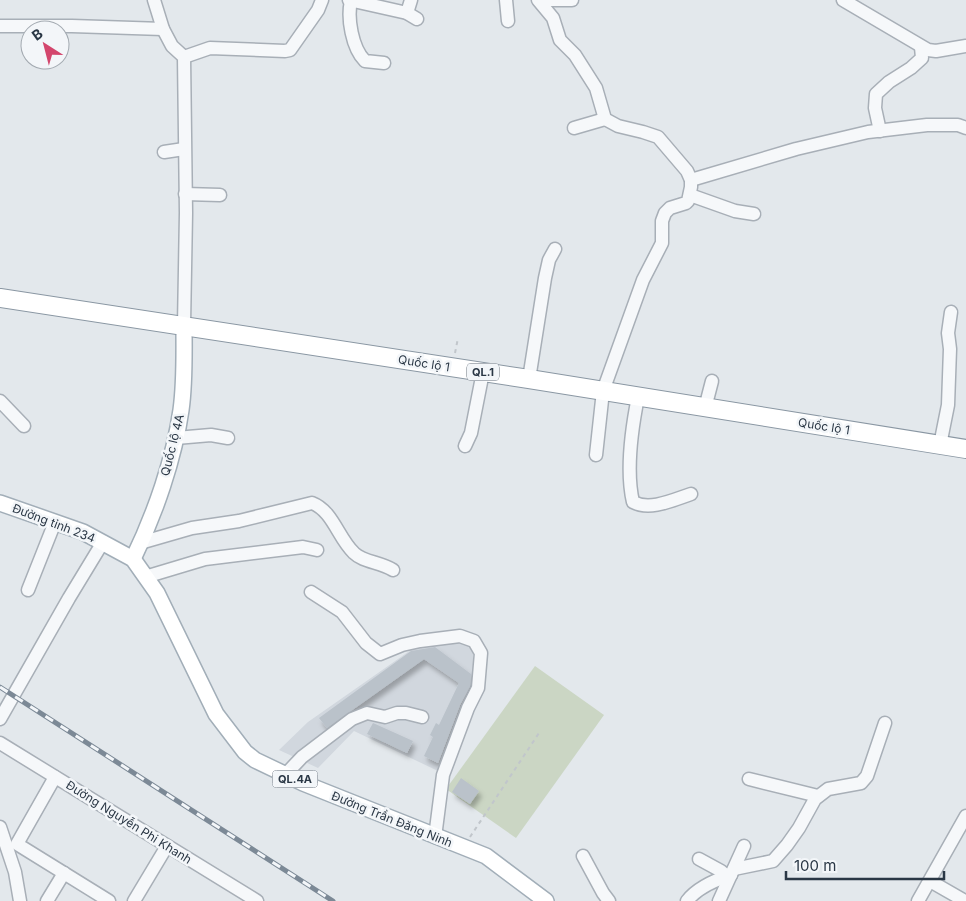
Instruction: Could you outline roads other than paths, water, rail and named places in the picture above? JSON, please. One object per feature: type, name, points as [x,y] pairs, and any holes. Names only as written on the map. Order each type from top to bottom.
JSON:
[{"type":"highway","name":"Quốc lộ 1","points":[[0,298],[529,379],[966,449]]},
{"type":"main road","name":"Quốc lộ 4A","points":[[133,559],[149,525],[176,438],[182,408],[185,371],[184,326]]},
{"type":"main road","name":"Đường tỉnh 234","points":[[0,503],[83,532],[133,559]]},
{"type":"main road","name":"Đường Trần Đăng Ninh","points":[[133,559],[157,593],[216,714],[245,752],[255,760],[285,774],[435,837],[486,856],[546,901]]},
{"type":"street","points":[[154,0],[163,29],[172,46],[184,57],[186,194],[184,326]]},
{"type":"street","points":[[184,57],[210,48],[290,50],[318,10],[322,0]]},
{"type":"street","points":[[384,63],[365,61],[361,57],[355,42],[350,17],[350,0],[412,16],[411,0]]},
{"type":"street","points":[[506,0],[508,21]]},
{"type":"street","points":[[539,0],[572,0]]},
{"type":"street","points":[[539,0],[553,18],[560,40],[575,55],[596,88],[605,119]]},
{"type":"street","points":[[844,0],[928,50],[936,51],[966,46]]},
{"type":"street","points":[[0,26],[163,29]]},
{"type":"street","points":[[880,131],[875,108],[876,94],[922,58],[921,47]]},
{"type":"street","points":[[574,128],[605,119],[618,126],[658,137],[687,171],[691,180],[690,195],[686,203],[670,208],[665,213],[662,221],[662,243],[643,280],[603,391],[596,455]]},
{"type":"street","points":[[691,180],[796,149],[868,132],[927,125],[958,125],[966,128]]},
{"type":"street","points":[[164,152],[184,149]]},
{"type":"street","points":[[186,194],[220,195]]},
{"type":"street","points":[[690,195],[735,211],[754,214]]},
{"type":"street","points":[[529,379],[545,278],[549,260],[555,249]]},
{"type":"street","points":[[940,445],[948,405],[950,349],[948,333],[951,312]]},
{"type":"street","points":[[465,446],[471,433],[483,372]]},
{"type":"street","points":[[705,408],[712,381]]},
{"type":"street","points":[[638,397],[634,419],[630,488],[633,502],[640,505],[663,504],[691,494]]},
{"type":"street","points":[[0,400],[24,426]]},
{"type":"street","points":[[176,438],[211,435],[228,438]]},
{"type":"street","points":[[140,544],[192,528],[239,521],[312,503],[319,505],[327,514],[355,555],[392,570]]},
{"type":"street","points":[[28,590],[55,522]]},
{"type":"street","points":[[0,719],[68,598],[104,542]]},
{"type":"street","points":[[145,577],[205,559],[303,547],[317,550]]},
{"type":"street","points":[[311,592],[342,612],[366,643],[380,654],[402,645],[420,641],[460,636],[474,641],[480,653],[478,688],[468,708],[443,774],[435,837]]},
{"type":"street","points":[[285,774],[302,757],[352,719],[366,713],[385,717],[397,713],[406,713],[422,717]]},
{"type":"street","points":[[687,901],[690,896],[709,884],[731,874],[773,860],[791,839],[818,796],[828,789],[861,783],[867,776],[885,723]]},
{"type":"street","name":"Đường Nguyễn Phi Khanh","points":[[0,744],[257,901]]},
{"type":"street","points":[[55,777],[17,844],[109,901]]},
{"type":"street","points":[[750,780],[818,796]]},
{"type":"street","points":[[918,901],[966,816]]},
{"type":"street","points":[[0,827],[16,872],[20,901]]},
{"type":"street","points":[[134,901],[167,846]]},
{"type":"street","points":[[719,901],[744,846]]},
{"type":"street","points":[[583,856],[603,893],[610,901]]},
{"type":"street","points":[[699,859],[721,871],[731,874]]},
{"type":"street","points":[[47,901],[64,873]]},
{"type":"street","points":[[930,881],[964,896]]},
{"type":"railway","points":[[0,687],[333,901]]}]
